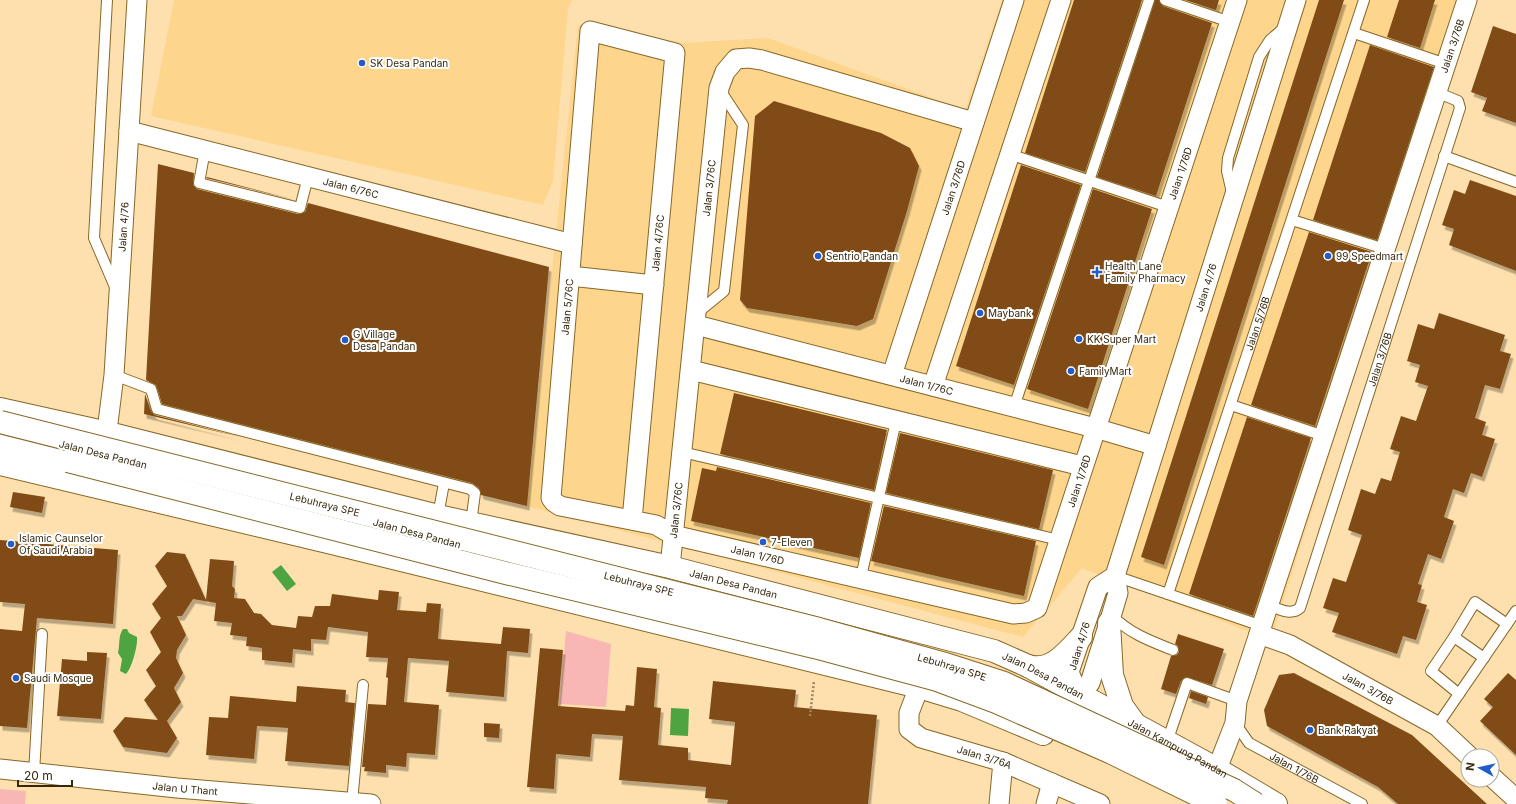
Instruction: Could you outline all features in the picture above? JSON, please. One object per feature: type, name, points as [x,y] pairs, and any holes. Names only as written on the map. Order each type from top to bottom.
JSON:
[{"type":"main road","name":"Jalan Desa Pandan","points":[[0,409],[108,433],[438,516],[670,567],[994,651],[1028,666],[1078,694]]},
{"type":"main road","name":"Lebuhraya SPE","points":[[0,422],[819,629],[942,663],[1004,682],[1234,790],[1256,804]]},
{"type":"main road","name":"Jalan Desa Pandan","points":[[0,430],[102,463],[257,491],[620,587],[958,671],[1028,687],[1078,694]]},
{"type":"main road","name":"Lebuhraya SPE","points":[[0,443],[510,574],[814,647],[937,680],[996,702],[1112,753],[1216,804]]},
{"type":"main road","points":[[0,464],[82,478],[94,476],[102,463]]},
{"type":"main road","points":[[102,463],[102,476],[108,482],[172,498],[213,515]]},
{"type":"main road","points":[[0,464],[919,687],[962,700],[1107,762],[1193,804]]},
{"type":"main road","points":[[1110,619],[1112,675],[1122,706],[1136,726]]},
{"type":"main road","points":[[1028,666],[1033,668],[1048,666],[1061,658],[1081,637]]},
{"type":"main road","points":[[962,700],[1039,712],[1059,709],[1078,694]]},
{"type":"main road","points":[[1078,694],[1074,713],[1080,725],[1089,735],[1220,804]]},
{"type":"main road","name":"Jalan Kampung Pandan","points":[[1078,694],[1217,769],[1276,804]]},
{"type":"street","name":"Jalan 4/76","points":[[102,463],[108,433],[114,375],[137,0]]},
{"type":"street","name":"Jalan 3/76D","points":[[892,375],[1014,0]]},
{"type":"street","points":[[932,386],[1061,0]]},
{"type":"street","name":"Jalan 1/76D","points":[[673,535],[861,577],[1013,614],[1026,613],[1036,608],[1237,0]]},
{"type":"street","name":"Jalan 4/76","points":[[1115,576],[1098,587],[1070,672],[1078,694],[1090,683],[1118,592],[1115,576],[1296,0]]},
{"type":"street","name":"Jalan 3/76B","points":[[1217,769],[1235,723],[1237,701],[1467,0]]},
{"type":"street","name":"Jalan 5/76C","points":[[590,31],[551,498],[560,506],[632,520]]},
{"type":"street","name":"Jalan 4/76C","points":[[590,31],[675,53],[632,520]]},
{"type":"street","name":"Jalan 3/76C","points":[[670,567],[697,319],[719,88],[725,72],[736,59],[749,58],[762,60],[974,122]]},
{"type":"street","name":"Jalan 6/76C","points":[[129,131],[572,244]]},
{"type":"street","points":[[570,276],[654,285]]},
{"type":"street","name":"Jalan 1/76C","points":[[697,319],[892,375],[1095,428],[1156,446]]},
{"type":"street","points":[[691,370],[1082,466]]},
{"type":"street","points":[[632,520],[656,525],[673,535]]},
{"type":"street","name":"Jalan 3/76B","points":[[1260,630],[1437,726],[1460,748]]},
{"type":"street","name":"Jalan 3/76A","points":[[919,687],[909,714],[910,729],[921,738],[1003,762],[1100,804]]},
{"type":"street","points":[[999,804],[1003,762]]},
{"type":"street","name":"Jalan U Thant","points":[[0,769],[177,788],[362,803]]},
{"type":"street","points":[[1046,804],[1052,783]]},
{"type":"street","points":[[1500,784],[1516,799]]},
{"type":"lane","points":[[107,0],[94,238],[119,296]]},
{"type":"lane","points":[[1014,407],[1149,0]]},
{"type":"lane","points":[[1164,0],[1230,22]]},
{"type":"lane","name":"Jalan 5/76B","points":[[1168,594],[1364,0]]},
{"type":"lane","points":[[1354,32],[1446,64]]},
{"type":"lane","points":[[697,319],[724,291],[743,125],[719,88]]},
{"type":"lane","name":"Jalan 3/76B","points":[[1268,605],[1291,612],[1300,608],[1460,108],[1460,104],[1436,92]]},
{"type":"lane","points":[[205,150],[199,183],[300,208],[308,177]]},
{"type":"lane","points":[[1010,154],[1168,207]]},
{"type":"lane","points":[[1444,156],[1516,182]]},
{"type":"lane","points":[[1292,220],[1385,249]]},
{"type":"lane","points":[[114,375],[152,389],[157,409],[470,489],[475,493],[471,523]]},
{"type":"lane","points":[[1230,405],[1324,436]]},
{"type":"lane","points":[[861,577],[896,421]]},
{"type":"lane","points":[[682,452],[1059,540]]},
{"type":"lane","points":[[438,516],[444,483]]},
{"type":"lane","points":[[1115,576],[1168,594],[1260,630]]},
{"type":"lane","points":[[1459,694],[1431,671],[1475,602],[1507,624]]},
{"type":"lane","points":[[1437,726],[1516,611]]},
{"type":"lane","points":[[1110,619],[1138,636],[1173,650]]},
{"type":"lane","points":[[34,773],[42,634]]},
{"type":"lane","points":[[1454,637],[1484,658]]},
{"type":"lane","points":[[1167,742],[1187,683],[1237,701]]},
{"type":"lane","points":[[362,803],[363,685]]},
{"type":"lane","name":"Jalan 1/76B","points":[[1235,723],[1249,743],[1362,804]]},
{"type":"path","points":[[810,716],[814,681]]},
{"type":"shaded area","name":"SK Desa Pandan","points":[[174,0],[572,0],[568,9],[553,181],[543,205],[151,116]]},
{"type":"shaded area","points":[[1002,0],[1473,0],[1271,640],[1082,568],[1023,637],[527,506],[578,25],[683,43],[768,38],[965,110]]},
{"type":"shaded area","points":[[281,565],[296,584],[287,591],[272,572]]},
{"type":"shaded area","points":[[123,629],[127,629],[129,633],[137,637],[137,645],[134,656],[126,674],[120,671],[122,659],[118,653],[121,632]]},
{"type":"shaded area","points":[[566,631],[611,644],[606,707],[560,704]]},
{"type":"shaded area","points":[[671,708],[689,709],[688,736],[670,735]]},
{"type":"shaded area","points":[[0,789],[26,791],[25,804],[0,804]]},
{"type":"building","points":[[1074,0],[1142,0],[1085,172],[1025,153]]},
{"type":"building","points":[[1155,0],[1159,0],[1163,6],[1212,23],[1156,196],[1097,177]]},
{"type":"building","points":[[1185,0],[1219,0],[1216,10]]},
{"type":"building","points":[[1319,0],[1344,0],[1164,565],[1141,557]]},
{"type":"building","points":[[1399,0],[1435,0],[1420,48],[1387,37]]},
{"type":"building","points":[[1493,26],[1516,34],[1516,123],[1482,111],[1487,98],[1471,92]]},
{"type":"building","points":[[1370,45],[1434,67],[1377,240],[1313,220]]},
{"type":"building","name":"Sentrio Pandan","points":[[774,101],[881,133],[910,148],[919,166],[907,211],[873,319],[857,326],[747,308],[740,300],[755,116]]},
{"type":"building","name":"G Village Desa Pandan","points":[[158,164],[194,173],[193,185],[197,189],[298,214],[305,212],[308,203],[549,267],[527,506],[481,495],[479,488],[472,483],[162,404],[156,385],[146,380]]},
{"type":"building","points":[[1021,165],[1081,185],[1014,385],[956,366]]},
{"type":"building","points":[[207,177],[295,200],[206,178]]},
{"type":"building","points":[[1470,180],[1516,196],[1516,271],[1449,245],[1454,229],[1442,225],[1454,190],[1465,194]]},
{"type":"building","points":[[1093,189],[1152,209],[1088,409],[1027,389]]},
{"type":"building","points":[[1309,232],[1372,252],[1315,426],[1251,405]]},
{"type":"building","points":[[1439,313],[1505,335],[1500,351],[1511,354],[1500,389],[1485,385],[1475,418],[1486,422],[1482,435],[1495,439],[1482,477],[1471,473],[1464,493],[1453,489],[1444,517],[1454,521],[1441,559],[1428,554],[1418,584],[1422,585],[1417,602],[1427,605],[1416,640],[1403,636],[1397,654],[1332,632],[1339,613],[1323,608],[1333,578],[1346,582],[1362,535],[1348,530],[1361,489],[1375,494],[1381,478],[1391,481],[1400,452],[1390,449],[1401,416],[1416,421],[1428,386],[1415,382],[1420,365],[1407,361],[1418,324],[1434,329]]},
{"type":"building","points":[[734,393],[887,430],[874,490],[720,454]]},
{"type":"building","points":[[145,394],[151,411],[155,415],[240,437],[144,414]]},
{"type":"building","points":[[1247,417],[1311,438],[1253,616],[1189,594]]},
{"type":"building","points":[[900,433],[1053,470],[1039,529],[886,493]]},
{"type":"building","points":[[717,467],[871,503],[859,558],[691,521],[702,468],[716,471]]},
{"type":"building","points":[[13,492],[45,497],[42,513],[10,507]]},
{"type":"building","points":[[884,506],[1036,541],[1024,596],[871,561]]},
{"type":"building","points":[[0,540],[118,550],[113,624],[37,618],[27,728],[0,726],[0,629],[22,631],[25,604],[0,602]]},
{"type":"building","points":[[167,552],[185,554],[206,600],[210,559],[234,561],[232,586],[235,589],[234,598],[245,599],[254,613],[261,614],[272,625],[296,628],[298,616],[312,617],[315,606],[330,606],[332,594],[378,600],[379,590],[399,592],[397,610],[426,612],[427,603],[441,604],[438,639],[501,644],[503,627],[530,629],[528,653],[507,651],[504,697],[446,692],[449,661],[408,658],[404,702],[439,705],[435,755],[407,753],[406,767],[386,765],[386,773],[364,771],[365,767],[362,767],[368,704],[386,705],[388,678],[386,677],[388,658],[366,657],[368,632],[328,627],[326,640],[311,639],[311,651],[293,649],[292,663],[262,660],[262,648],[246,646],[247,637],[230,635],[232,623],[214,621],[216,603],[193,599],[182,616],[177,616],[186,635],[177,650],[176,658],[183,673],[174,688],[181,702],[167,721],[177,738],[167,753],[123,747],[113,731],[125,717],[158,720],[144,700],[156,686],[146,670],[161,652],[150,632],[161,618],[152,604],[167,586],[155,566]]},
{"type":"building","points":[[1178,634],[1224,649],[1212,685],[1186,677],[1181,681],[1176,694],[1161,689],[1171,656],[1177,655],[1179,652],[1178,646],[1175,644]]},
{"type":"building","points":[[540,648],[563,650],[558,706],[625,711],[626,705],[634,706],[637,667],[657,669],[654,707],[661,708],[658,745],[688,748],[688,760],[731,765],[735,722],[709,719],[713,681],[796,690],[794,707],[877,715],[868,804],[727,804],[728,800],[705,798],[706,787],[619,780],[623,736],[592,734],[590,757],[556,754],[554,789],[527,787]]},
{"type":"building","points":[[87,652],[107,653],[101,719],[57,716],[62,659],[87,661]]},
{"type":"building","points":[[1294,673],[1412,735],[1460,779],[1460,788],[1470,788],[1487,804],[1398,804],[1378,787],[1267,726],[1264,710],[1279,675]]},
{"type":"building","points":[[1508,673],[1516,680],[1516,755],[1480,721],[1493,707],[1484,699]]},
{"type":"building","points":[[297,686],[346,690],[345,702],[355,703],[349,766],[285,761],[288,728],[257,726],[254,759],[206,755],[209,717],[228,718],[230,696],[296,702]]},
{"type":"building","points":[[1191,691],[1208,697],[1206,704],[1189,698]]},
{"type":"building","points":[[484,723],[500,724],[499,738],[484,737]]},
{"type":"place","name":"SK Desa Pandan","points":[[362,63]]},
{"type":"place","name":"Sentrio Pandan","points":[[818,256]]},
{"type":"place","name":"99 Speedmart","points":[[1328,256]]},
{"type":"place","name":"Health Lane Family Pharmacy","points":[[1097,272]]},
{"type":"place","name":"Maybank","points":[[980,313]]},
{"type":"place","name":"KK Super Mart","points":[[1079,339]]},
{"type":"place","name":"G Village Desa Pandan","points":[[345,340]]},
{"type":"place","name":"FamilyMart","points":[[1071,371]]},
{"type":"place","name":"7-Eleven","points":[[763,542]]},
{"type":"place","name":"Islamic Caunselor Of Saudi Arabia","points":[[11,544]]},
{"type":"place","name":"Saudi Mosque","points":[[16,678]]},
{"type":"place","name":"Bank Rakyat","points":[[1310,730]]}]
